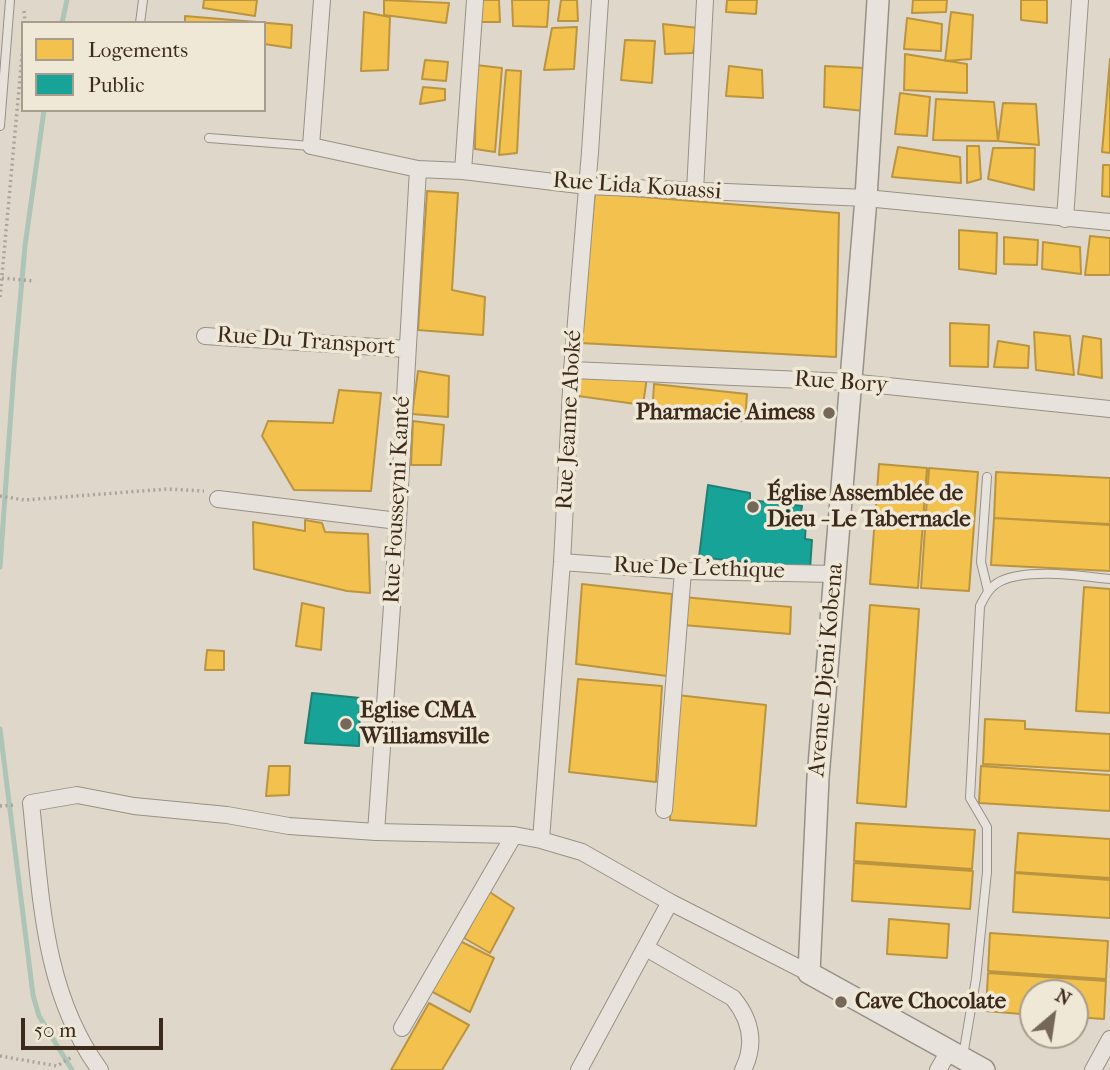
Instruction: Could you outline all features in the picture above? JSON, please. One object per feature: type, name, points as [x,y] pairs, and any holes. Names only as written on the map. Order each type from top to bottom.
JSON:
[{"type":"street","points":[[311,146],[322,0]]},
{"type":"street","points":[[463,171],[475,0]]},
{"type":"street","name":"Rue Jeanne Aboké","points":[[541,840],[600,0]]},
{"type":"street","points":[[695,191],[705,0]]},
{"type":"street","name":"Avenue Djeni Kobena","points":[[809,973],[818,778],[866,198],[878,0]]},
{"type":"street","points":[[1066,219],[1080,0]]},
{"type":"street","name":"Rue Lida Kouassi","points":[[311,146],[418,169],[463,171],[587,186],[866,198],[1110,222]]},
{"type":"street","name":"Rue Fousseyni Kanté","points":[[376,832],[398,521],[418,169]]},
{"type":"street","name":"Rue Du Transport","points":[[205,335],[407,349]]},
{"type":"street","name":"Rue Bory","points":[[572,370],[849,382],[1110,410]]},
{"type":"street","points":[[218,499],[398,521]]},
{"type":"street","name":"Rue De L'ethique","points":[[562,562],[683,571],[835,574]]},
{"type":"street","points":[[664,810],[683,571]]},
{"type":"street","points":[[100,1070],[86,1051],[63,1003],[51,964],[31,803],[77,795],[135,806],[227,815],[289,826],[376,832],[514,835],[582,852],[984,1070]]},
{"type":"street","points":[[402,1028],[514,835]]},
{"type":"street","points":[[579,1070],[670,902]]},
{"type":"street","points":[[646,948],[733,999],[744,1012],[750,1029],[751,1046],[743,1070]]},
{"type":"street","points":[[1093,1070],[1110,1039]]},
{"type":"street","points":[[938,1070],[956,1055]]},
{"type":"lane","points":[[0,126],[10,0]]},
{"type":"lane","points":[[140,21],[143,0]]},
{"type":"lane","points":[[209,138],[311,146]]},
{"type":"lane","points":[[987,477],[981,562],[988,591]]},
{"type":"lane","points":[[956,1055],[976,979],[987,872],[987,827],[970,798],[980,606],[988,591],[999,582],[1025,575],[1110,579]]},
{"type":"path","points":[[0,297],[21,67]]},
{"type":"path","points":[[2,278],[32,281]]},
{"type":"path","points":[[0,496],[25,500],[167,489],[201,490],[218,499]]},
{"type":"path","points":[[0,806],[24,804]]},
{"type":"path","points":[[0,1056],[57,1066],[75,1055]]},
{"type":"building: Logements","points":[[204,0],[257,0],[255,16],[203,8]]},
{"type":"building: Logements","points":[[384,0],[449,3],[446,23],[384,15]]},
{"type":"building: Logements","points":[[482,0],[499,0],[500,22],[480,22]]},
{"type":"building: Logements","points":[[512,0],[549,0],[547,27],[513,26]]},
{"type":"building: Logements","points":[[561,0],[577,0],[578,21],[558,21]]},
{"type":"building: Logements","points":[[727,0],[757,0],[756,14],[726,12]]},
{"type":"building: Logements","points":[[913,0],[947,0],[946,12],[912,13]]},
{"type":"building: Logements","points":[[1021,0],[1047,0],[1047,23],[1021,20]]},
{"type":"building: Logements","points":[[364,12],[390,17],[388,70],[361,71]]},
{"type":"building: Logements","points":[[951,12],[973,15],[971,59],[945,61]]},
{"type":"building: Logements","points":[[185,16],[244,21],[185,21]]},
{"type":"building: Logements","points":[[907,18],[942,24],[941,51],[904,49]]},
{"type":"building: Logements","points":[[266,23],[292,25],[291,48],[266,44]]},
{"type":"building: Logements","points":[[663,24],[698,28],[693,53],[665,54]]},
{"type":"building: Logements","points":[[577,27],[574,69],[544,70],[552,28]]},
{"type":"building: Logements","points":[[625,40],[655,41],[652,83],[621,80]]},
{"type":"building: Logements","points":[[905,54],[967,64],[967,93],[904,90]]},
{"type":"building: Logements","points":[[1110,59],[1110,153],[1102,152]]},
{"type":"building: Logements","points":[[425,60],[448,62],[446,81],[422,79]]},
{"type":"building: Logements","points":[[476,65],[502,68],[495,152],[475,149]]},
{"type":"building: Logements","points":[[729,66],[762,70],[763,98],[726,96]]},
{"type":"building: Logements","points":[[825,66],[865,68],[865,111],[824,107]]},
{"type":"building: Logements","points":[[506,70],[521,71],[517,153],[499,155]]},
{"type":"building: Logements","points":[[423,87],[445,89],[445,100],[420,104]]},
{"type":"building: Logements","points":[[900,93],[930,97],[927,136],[895,134]]},
{"type":"building: Logements","points":[[936,99],[994,102],[998,141],[933,140]]},
{"type":"building: Logements","points":[[1003,103],[1036,104],[1039,145],[998,141]]},
{"type":"building: Logements","points":[[967,146],[979,146],[981,179],[967,183]]},
{"type":"building: Logements","points":[[898,147],[960,157],[961,183],[892,177]]},
{"type":"building: Logements","points":[[993,148],[1035,148],[1034,190],[988,179]]},
{"type":"building: Logements","points":[[1103,165],[1110,165],[1110,197],[1102,196]]},
{"type":"building: Logements","points":[[427,191],[458,193],[452,290],[485,297],[483,335],[418,330]]},
{"type":"building: Logements","points":[[595,193],[839,213],[836,357],[580,343]]},
{"type":"building: Logements","points":[[959,230],[997,233],[996,274],[959,269]]},
{"type":"building: Logements","points":[[1090,236],[1110,238],[1110,275],[1085,275]]},
{"type":"building: Logements","points":[[1004,237],[1038,240],[1037,265],[1004,264]]},
{"type":"building: Logements","points":[[1043,242],[1080,247],[1081,274],[1042,269]]},
{"type":"building: Logements","points":[[950,323],[989,325],[988,367],[950,366]]},
{"type":"building: Logements","points":[[1034,332],[1070,336],[1074,375],[1036,370]]},
{"type":"building: Logements","points":[[1083,336],[1101,339],[1102,378],[1078,374]]},
{"type":"building: Logements","points":[[998,341],[1029,346],[1028,368],[994,367]]},
{"type":"building: Logements","points":[[418,371],[449,376],[448,417],[412,414]]},
{"type":"building: Logements","points":[[579,371],[647,377],[643,405],[578,396]]},
{"type":"building: Logements","points":[[654,384],[747,394],[745,421],[652,417]]},
{"type":"building: Logements","points":[[339,390],[381,393],[371,491],[294,490],[262,436],[268,421],[333,423]]},
{"type":"building: Logements","points":[[413,421],[444,425],[441,465],[411,465]]},
{"type":"building: Logements","points":[[879,464],[927,468],[918,588],[870,584]]},
{"type":"building: Logements","points":[[929,468],[978,472],[969,591],[921,588]]},
{"type":"building: Logements","points":[[996,472],[1110,478],[1110,524],[994,518]]},
{"type":"building: Logements","points":[[994,518],[1110,525],[1110,571],[991,565]]},
{"type":"building: Logements","points":[[305,520],[322,523],[325,532],[368,534],[370,593],[347,591],[254,569],[253,522],[305,531]]},
{"type":"building: Logements","points":[[582,584],[672,594],[667,676],[576,664]]},
{"type":"building: Logements","points":[[1084,587],[1110,589],[1110,713],[1076,711]]},
{"type":"building: Logements","points":[[683,597],[791,607],[790,634],[683,625]]},
{"type":"building: Logements","points":[[302,603],[324,608],[321,650],[296,646]]},
{"type":"building: Logements","points":[[870,605],[919,609],[906,807],[857,803]]},
{"type":"building: Logements","points":[[207,650],[224,651],[224,670],[205,670]]},
{"type":"building: Logements","points":[[578,679],[662,686],[656,782],[569,772]]},
{"type":"building: Logements","points":[[677,695],[766,705],[756,826],[670,820]]},
{"type":"building: Logements","points":[[985,719],[1025,721],[1025,729],[1110,734],[1110,771],[983,764]]},
{"type":"building: Logements","points":[[269,766],[290,766],[289,795],[266,796]]},
{"type":"building: Logements","points":[[981,766],[1110,775],[1110,811],[979,803]]},
{"type":"building: Logements","points":[[856,823],[975,830],[972,869],[854,861]]},
{"type":"building: Logements","points":[[1018,833],[1110,839],[1110,878],[1015,872]]},
{"type":"building: Logements","points":[[854,863],[973,871],[970,909],[852,901]]},
{"type":"building: Logements","points":[[1015,873],[1110,880],[1110,918],[1013,912]]},
{"type":"building: Logements","points":[[488,891],[514,908],[490,953],[464,938]]},
{"type":"building: Logements","points":[[889,919],[949,924],[947,958],[887,954]]},
{"type":"building: Logements","points":[[990,933],[1108,941],[1106,979],[988,971]]},
{"type":"building: Logements","points":[[460,941],[494,958],[470,1012],[429,990]]},
{"type":"building: Logements","points":[[988,973],[1076,979],[1019,979],[1019,1014],[986,1011]]},
{"type":"building: Logements","points":[[1089,980],[1106,981],[1104,1019],[1089,1018]]},
{"type":"building: Logements","points":[[429,1003],[469,1025],[442,1070],[391,1070]]},
{"type":"building: Public","points":[[708,485],[750,493],[750,500],[802,506],[800,518],[806,520],[805,539],[812,540],[810,569],[699,557]]},
{"type":"building: Public","points":[[312,693],[360,698],[359,746],[305,743]]},
{"type":"waterway","points":[[62,21],[67,0]]},
{"type":"waterway","points":[[0,567],[25,246],[44,112]]},
{"type":"waterway","points":[[0,729],[33,995],[39,1016],[72,1070]]},
{"type":"place","name":"Pharmacie Aimess","points":[[829,413]]},
{"type":"place","name":"Église Assemblée de Dieu - Le Tabernacle","points":[[753,507]]},
{"type":"place","name":"Eglise CMA Williamsville","points":[[346,724]]},
{"type":"place","name":"Cave Chocolate","points":[[841,1002]]}]
